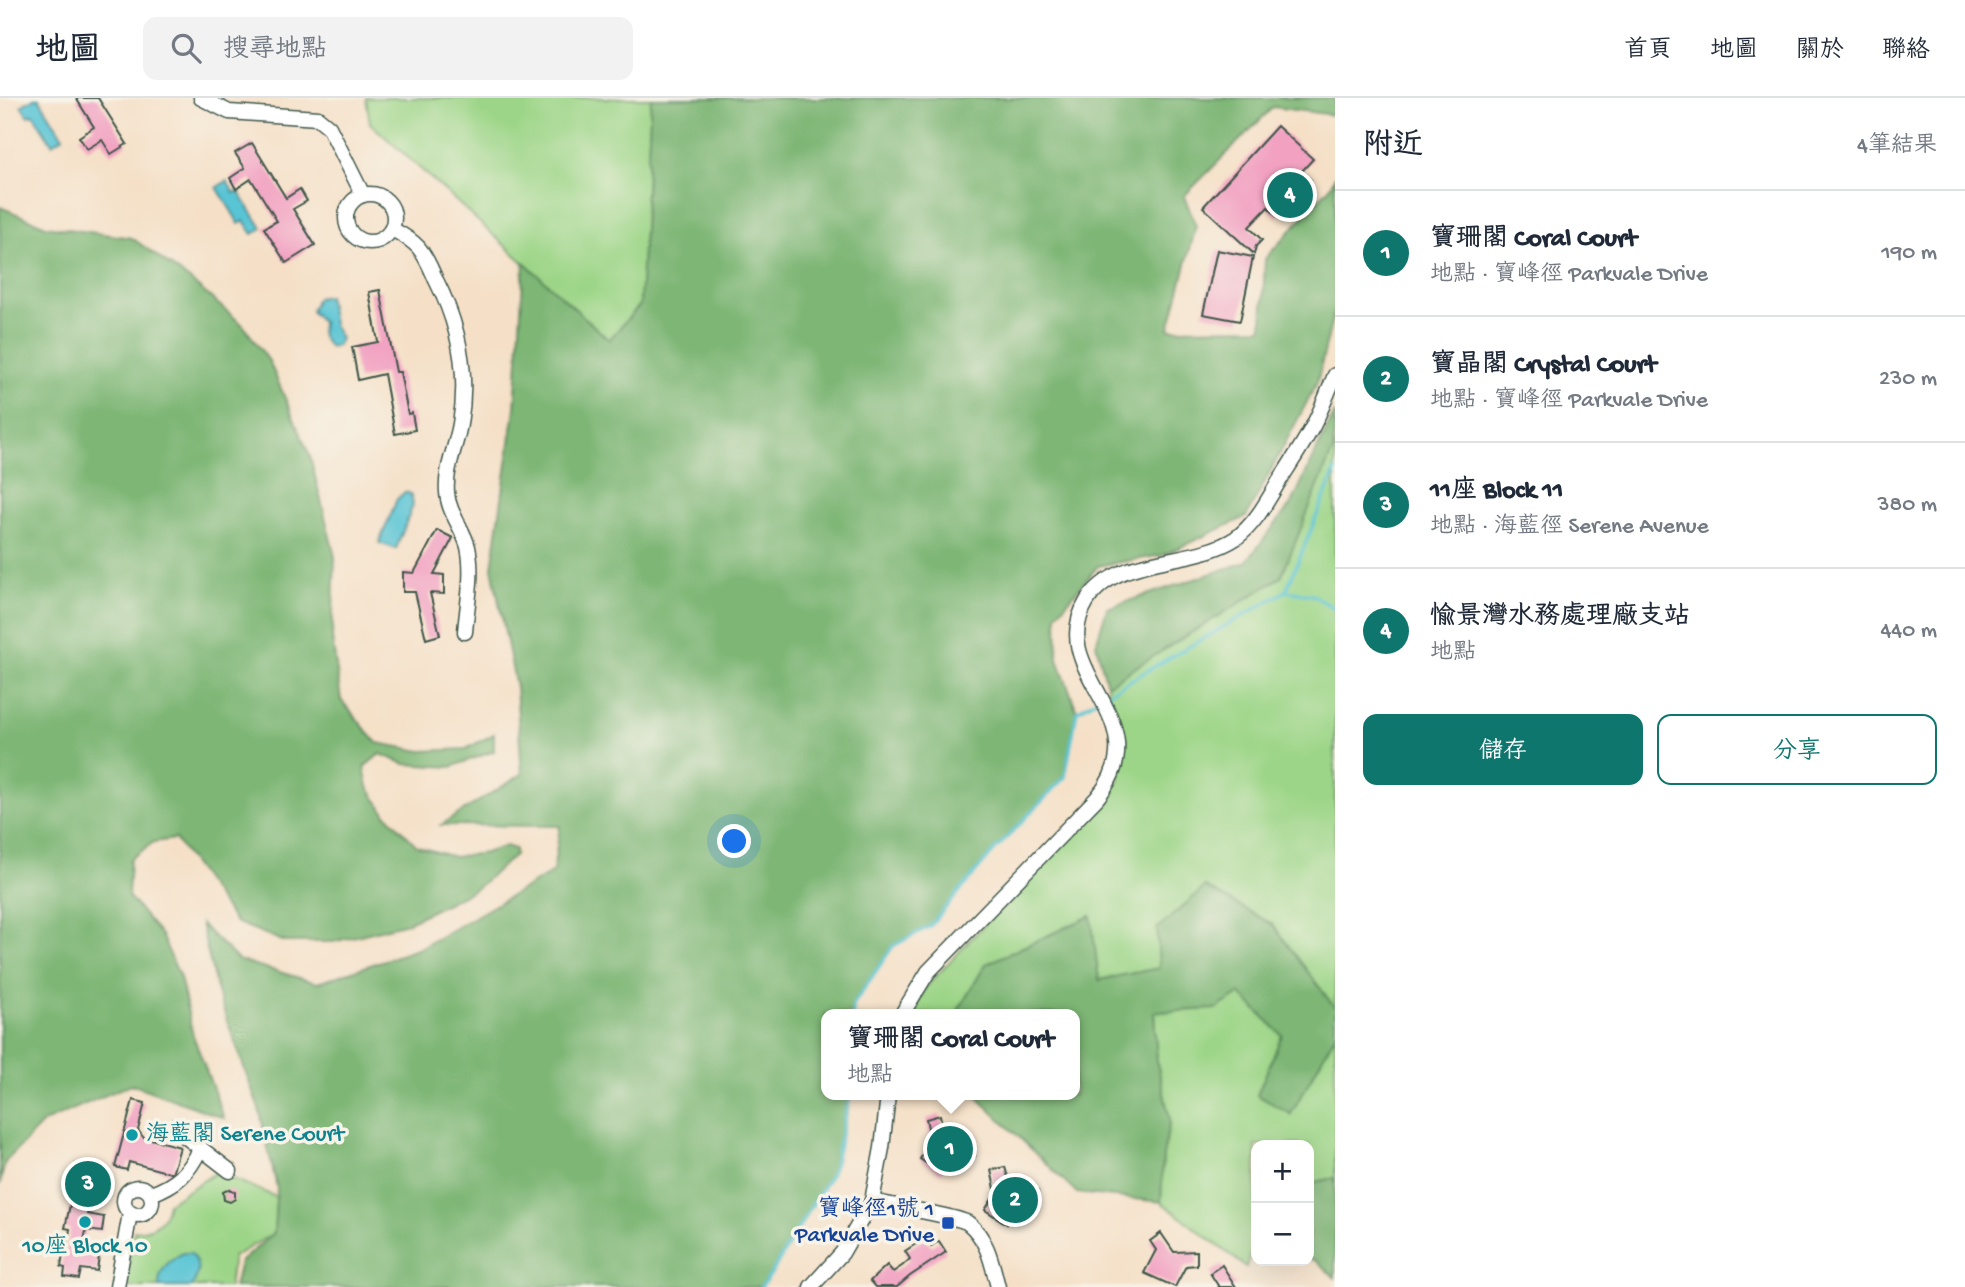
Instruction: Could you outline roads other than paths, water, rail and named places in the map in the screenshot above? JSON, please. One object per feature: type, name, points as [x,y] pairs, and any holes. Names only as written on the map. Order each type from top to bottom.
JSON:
[{"type":"street","points":[[201,98],[229,112],[318,118],[329,127],[363,195]]},
{"type":"street","points":[[371,194],[386,200],[394,213],[391,229],[382,239],[369,242],[362,240],[350,232],[346,218],[348,210],[356,199],[363,195],[371,194]]},
{"type":"street","points":[[391,229],[419,248],[449,304],[456,327],[464,375],[460,424],[448,469],[446,491],[468,548],[470,571],[465,632]]},
{"type":"street","points":[[905,1009],[928,972],[1097,798],[1116,768],[1116,729],[1079,650],[1078,632],[1082,612],[1091,595],[1104,582],[1121,573],[1219,547],[1241,534],[1260,512],[1313,425],[1335,375]]},
{"type":"street","points":[[811,1287],[842,1253],[872,1201],[887,1100]]},
{"type":"street","points":[[173,1127],[230,1171]]},
{"type":"street","points":[[151,1194],[167,1189],[182,1179],[193,1165],[200,1149]]},
{"type":"street","points":[[117,1287],[130,1213],[124,1201],[130,1188],[139,1186],[151,1194],[153,1203],[148,1212],[139,1215],[130,1213]]},
{"type":"street","points":[[872,1201],[967,1222],[990,1254],[998,1287]]},
{"type":"water","points":[[39,98],[63,137],[52,144],[33,114],[28,116],[21,106]]},
{"type":"water","points":[[227,181],[234,193],[238,191],[262,228],[253,234],[244,221],[239,224],[217,187]]},
{"type":"water","points":[[328,296],[333,324],[340,338],[337,346],[329,347],[321,335],[322,322],[311,311],[317,298]]},
{"type":"water","points":[[405,492],[411,494],[413,505],[396,549],[379,543],[397,499]]},
{"type":"water","points":[[183,1253],[191,1253],[197,1266],[196,1278],[191,1287],[159,1287],[160,1276],[165,1267]]},
{"type":"waterway","points":[[1103,696],[1286,591],[1335,471]]},
{"type":"waterway","points":[[1286,591],[1313,595],[1335,609]]},
{"type":"waterway","points":[[853,1009],[853,1005],[893,946],[930,926],[993,852],[1065,777],[1077,711],[1096,700]]},
{"type":"waterway","points":[[761,1287],[833,1170],[849,1100]]},
{"type":"place","name":"愉景灣水務處理廠支站","points":[[1290,195]]},
{"type":"place","name":"海藍閣 Serene Court","points":[[132,1135]]},
{"type":"place","name":"寶珊閣 Coral Court","points":[[950,1149]]},
{"type":"place","name":"11座 Block 11","points":[[88,1184]]},
{"type":"place","name":"寶晶閣 Crystal Court","points":[[1015,1200]]},
{"type":"place","name":"10座 Block 10","points":[[85,1222]]},
{"type":"place","name":"寶峰徑1號 1 Parkvale Drive","points":[[948,1223]]}]
